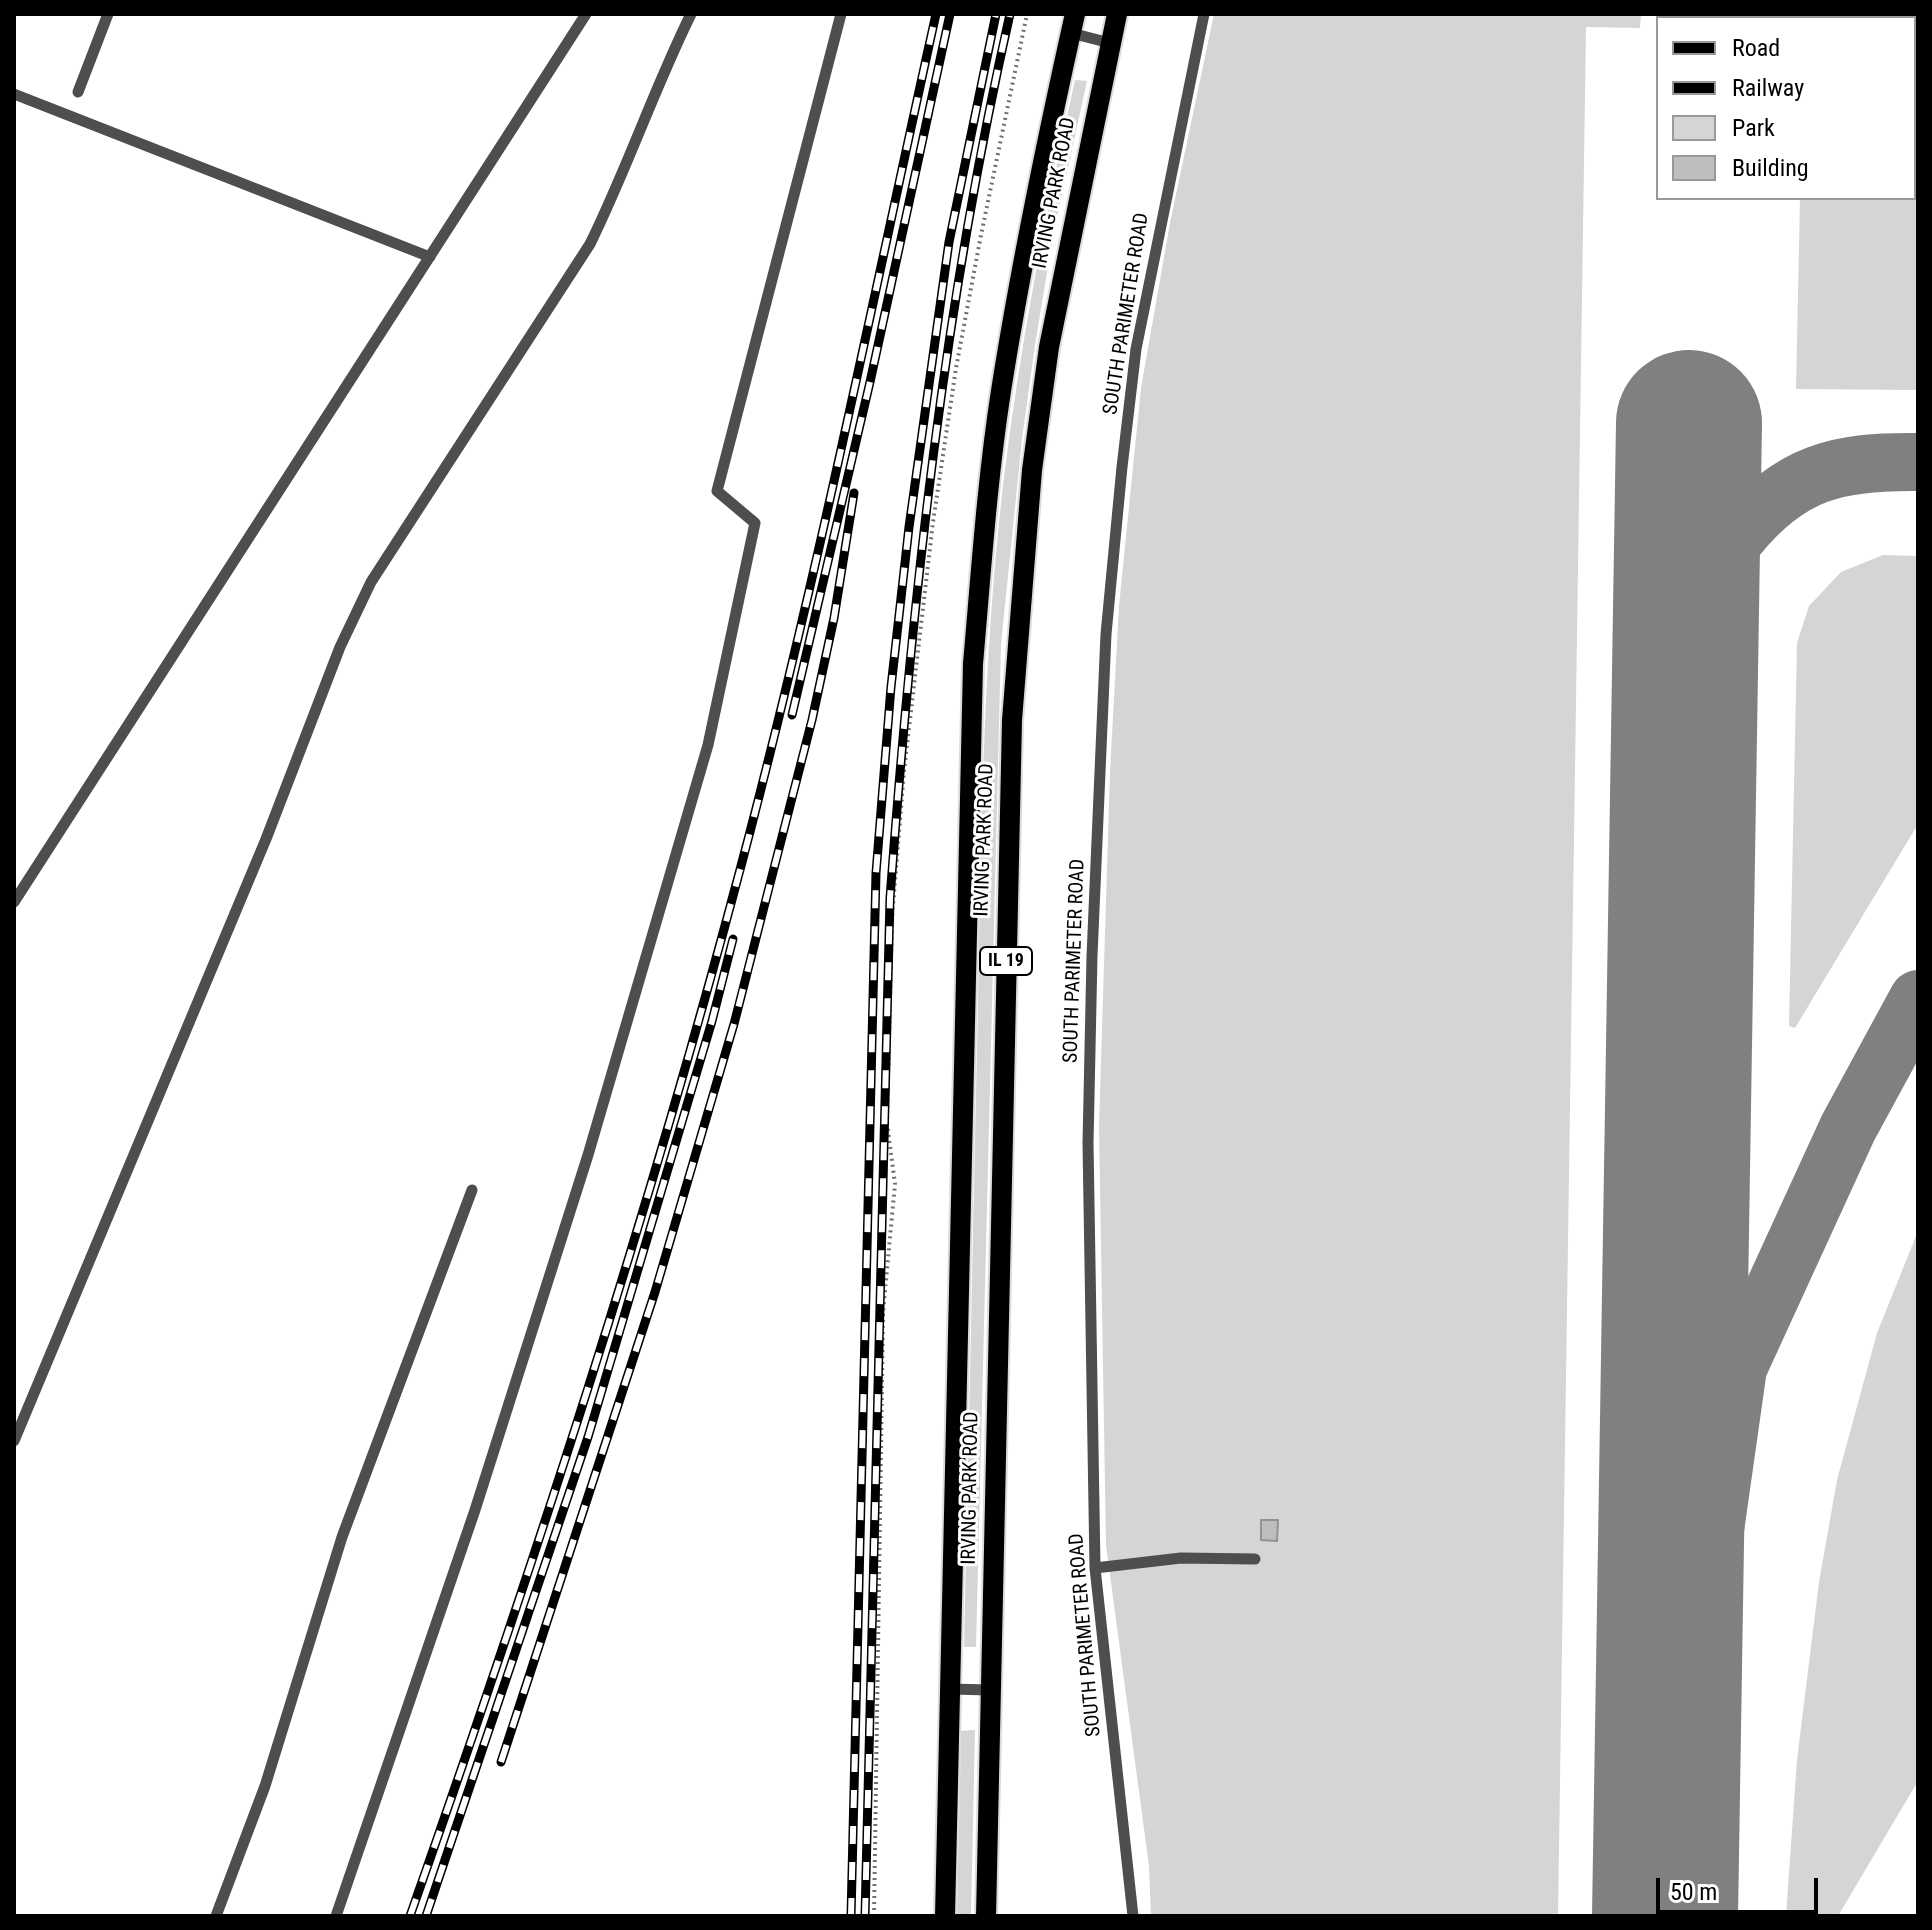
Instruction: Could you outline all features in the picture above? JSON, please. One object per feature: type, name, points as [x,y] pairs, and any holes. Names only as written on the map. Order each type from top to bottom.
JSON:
[{"type":"main road","name":"IRVING PARK ROAD","points":[[986,1916],[1013,705],[1032,470],[1049,347],[1117,14]]},
{"type":"main road","name":"IRVING PARK ROAD","points":[[945,1916],[973,664],[1001,394],[1018,288],[1073,24]]},
{"type":"lane","points":[[78,92],[108,14]]},
{"type":"lane","points":[[14,902],[18,887],[586,14]]},
{"type":"lane","points":[[14,1441],[266,839],[340,647],[386,559],[590,244],[691,14]]},
{"type":"lane","points":[[336,1916],[475,1510],[583,1170],[708,745],[755,523],[717,491],[799,187],[841,14]]},
{"type":"lane","name":"SOUTH PARIMETER ROAD","points":[[1133,1916],[1095,1568],[1088,1143],[1092,956],[1106,634],[1136,349],[1204,14]]},
{"type":"lane","points":[[1073,24],[1110,43]]},
{"type":"lane","points":[[14,94],[430,257]]},
{"type":"lane","points":[[216,1916],[265,1786],[342,1537],[472,1190]]},
{"type":"lane","points":[[1095,1568],[1181,1558],[1255,1559]]},
{"type":"lane","points":[[950,1689],[990,1690]]},
{"type":"path","points":[[874,1916],[883,1312],[895,1184],[887,1123],[892,918],[904,771],[933,522],[981,235],[1027,14]]},
{"type":"green space","points":[[1214,14],[1641,14],[1640,28],[1586,27],[1558,1916],[1151,1916],[1149,1866],[1106,1545],[1099,1126],[1110,772],[1119,606],[1141,388],[1170,223]]},
{"type":"green space","points":[[1918,14],[1918,390],[1796,389],[1800,200],[1916,200],[1916,16],[1746,16]]},
{"type":"green space","points":[[1075,80],[1087,81],[1053,236],[1035,345],[1001,644],[976,1647],[964,1647],[982,811],[991,615],[1003,485],[1017,382]]},
{"type":"green space","points":[[1883,555],[1918,556],[1918,824],[1795,1028],[1789,1026],[1797,643],[1809,606],[1841,572]]},
{"type":"green space","points":[[1918,1231],[1918,1781],[1838,1916],[1786,1916],[1797,1760],[1819,1582],[1837,1480],[1877,1333]]},
{"type":"green space","points":[[975,1730],[971,1916],[957,1916],[961,1731]]},
{"type":"building","points":[[1261,1520],[1278,1520],[1277,1541],[1261,1540]]},
{"type":"taxiway","points":[[1686,640],[1701,593],[1715,566],[1757,514],[1777,497],[1797,484],[1840,468],[1918,462]]},
{"type":"taxiway","points":[[1671,1916],[1685,1741],[1738,1368],[1848,1128],[1918,999]]},
{"type":"runway","points":[[1665,1916],[1689,423]]},
{"type":"railway","points":[[410,1916],[544,1525],[627,1263],[705,999],[794,654],[936,14]]},
{"type":"railway","points":[[792,715],[870,382],[950,14]]},
{"type":"railway","points":[[851,1916],[876,873],[891,687],[909,527],[949,242],[996,14]]},
{"type":"railway","points":[[865,1916],[890,898],[920,565],[949,343],[966,233],[1010,14]]},
{"type":"railway","points":[[501,1762],[655,1292],[734,1024],[812,720],[834,618],[854,493]]},
{"type":"railway","points":[[426,1916],[588,1437],[712,1021],[733,939]]}]
